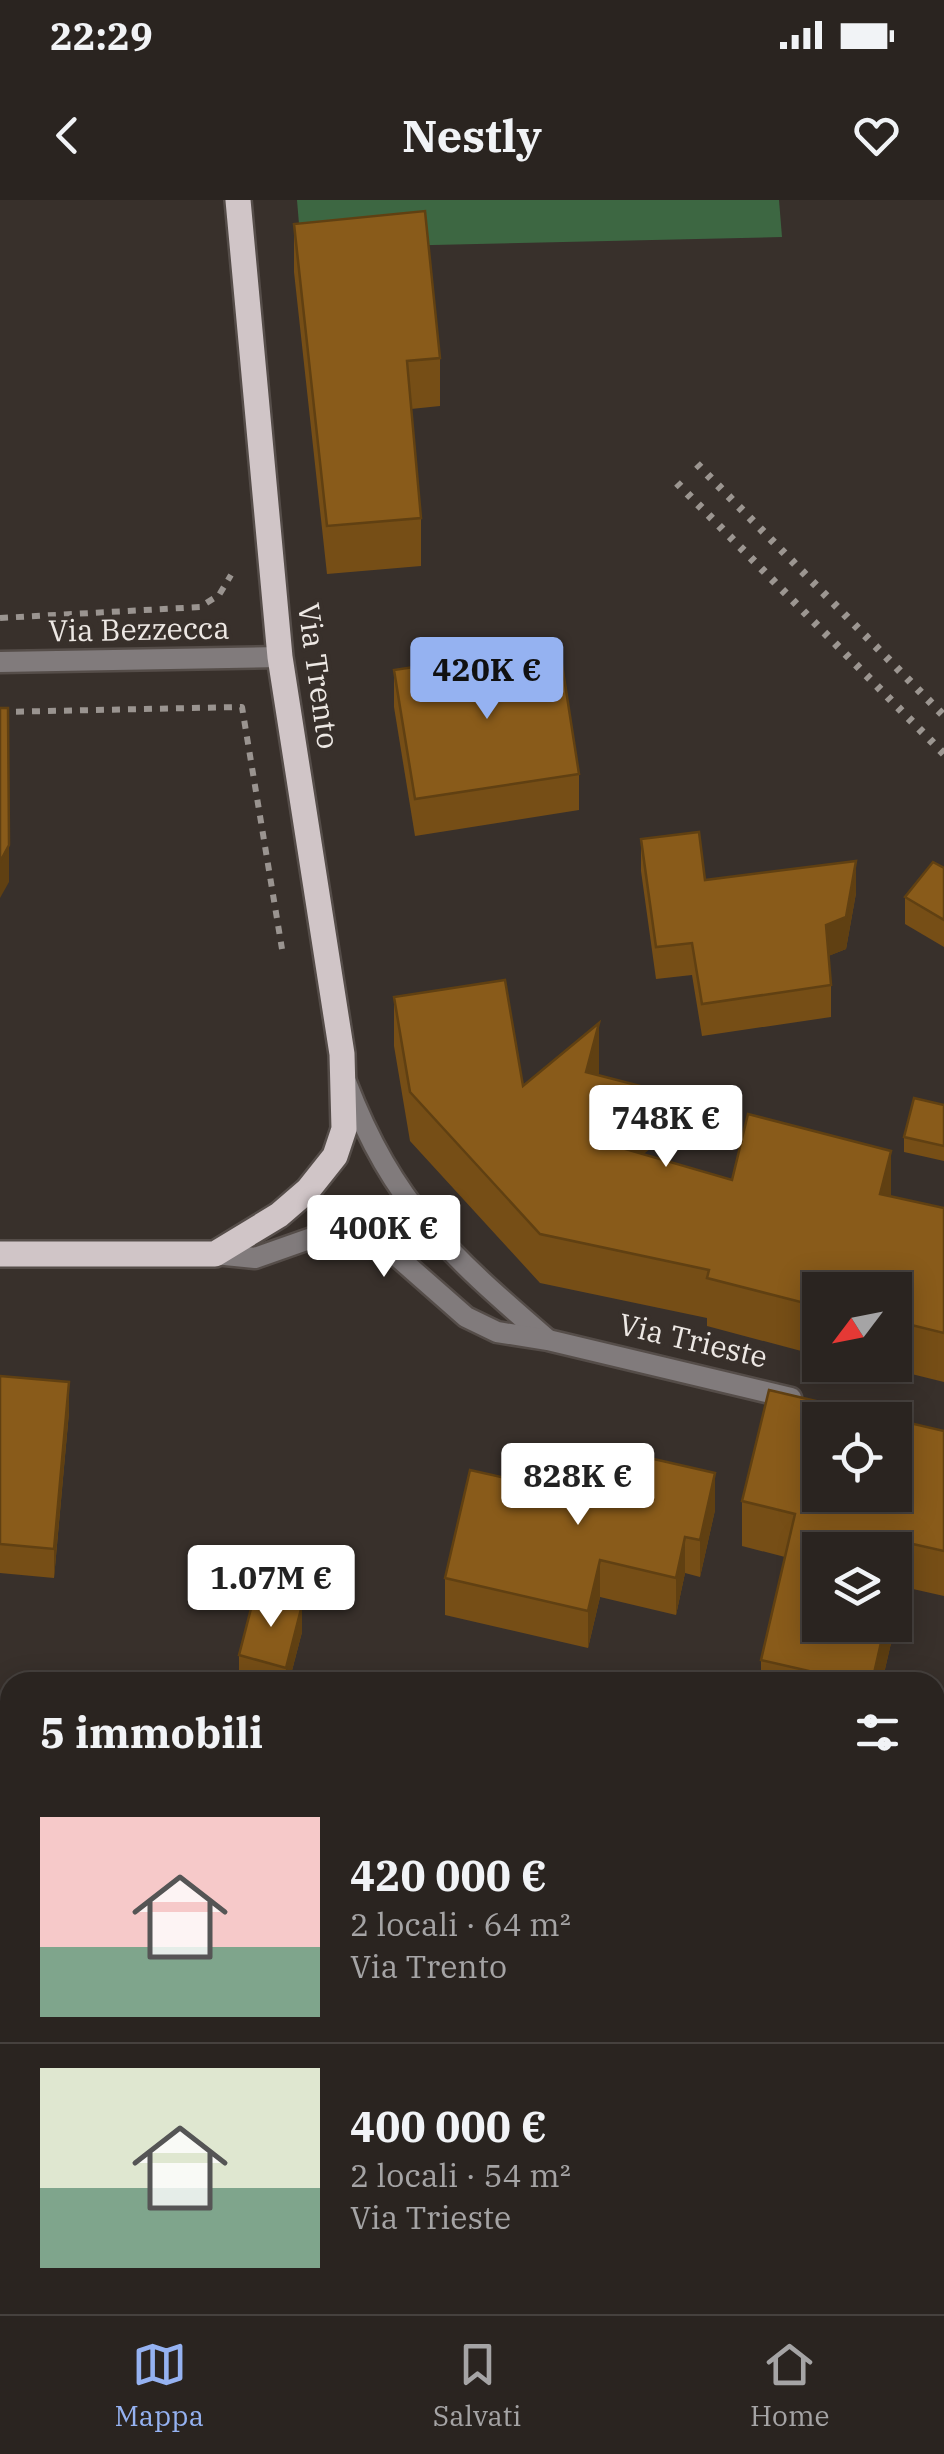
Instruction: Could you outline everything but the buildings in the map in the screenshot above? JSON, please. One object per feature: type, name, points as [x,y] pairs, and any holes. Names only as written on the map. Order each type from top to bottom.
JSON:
[{"type":"main road","name":"Via Trento","points":[[216,1254],[297,1202],[335,1156],[344,1130],[346,1081],[280,657],[238,200]]},
{"type":"main road","name":"Via Trieste","points":[[0,1254],[216,1254]]},
{"type":"street","name":"Via Bezzecca","points":[[0,662],[280,657]]},
{"type":"street","name":"Via Trieste","points":[[346,1081],[369,1140],[395,1187],[458,1260],[548,1340]]},
{"type":"street","name":"Via Trieste","points":[[216,1254],[255,1258],[326,1233],[362,1235],[383,1244],[466,1316],[496,1332],[548,1340],[806,1402]]},
{"type":"path","points":[[0,618],[200,607],[219,595]]},
{"type":"path","points":[[0,712],[242,706],[282,952]]},
{"type":"green space","points":[[297,200],[779,200],[782,237],[301,248]]},
{"type":"railway","points":[[697,464],[944,716]]},
{"type":"railway","points":[[677,483],[944,754]]}]
